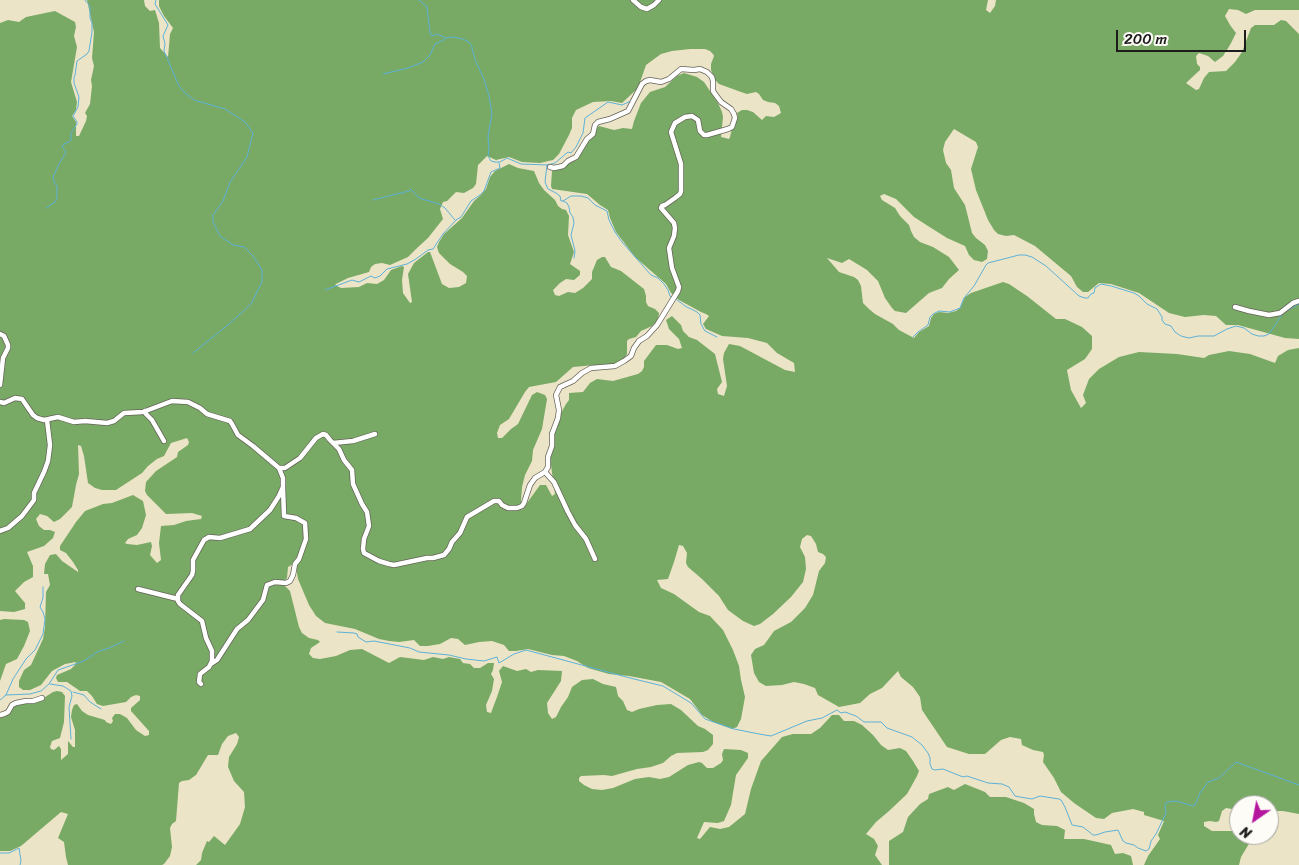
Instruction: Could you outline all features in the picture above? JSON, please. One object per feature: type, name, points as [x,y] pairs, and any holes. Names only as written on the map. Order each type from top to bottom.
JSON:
[{"type":"street","points":[[633,0],[641,7],[647,9],[658,0]]},
{"type":"street","points":[[279,468],[285,468],[300,458],[316,438],[320,435],[326,435],[339,449],[344,460],[352,470],[353,484],[369,517],[369,526],[364,539],[364,553],[379,561],[394,565],[444,555],[470,515],[494,501],[499,501],[502,506],[508,508],[522,506],[534,478],[545,472],[548,467],[548,457],[552,450],[552,434],[559,410],[556,395],[560,387],[573,381],[591,368],[615,366],[631,356],[639,341],[657,325],[678,291],[679,287],[672,268],[669,248],[674,236],[674,223],[661,208],[680,194],[681,191],[681,164],[671,132],[675,123],[685,117],[692,116],[698,120],[700,131],[707,135],[732,127],[735,118],[734,114],[715,94],[712,77],[707,72],[700,69],[682,69],[669,79],[661,82],[646,81],[628,111],[598,122],[595,125],[593,134],[587,139],[576,157],[563,166],[550,167]]},
{"type":"street","points":[[1235,307],[1269,315],[1280,313],[1293,303],[1299,301]]},
{"type":"street","points":[[0,334],[4,336],[8,348],[3,358],[0,385]]},
{"type":"street","points":[[0,402],[4,403],[15,398],[22,399],[33,415],[40,419],[47,420],[58,417],[74,422],[107,423],[114,421],[124,413],[145,411],[172,401],[182,401],[194,405],[207,414],[230,421],[238,435],[279,468],[283,478],[284,516],[296,518],[305,523],[306,539],[301,554],[295,564],[290,581],[286,583],[275,582],[267,585],[263,600],[248,620],[237,628],[217,660],[200,674],[199,682],[201,684]]},
{"type":"street","points":[[145,411],[164,441]]},
{"type":"street","points":[[0,531],[8,528],[22,516],[34,500],[34,493],[48,461],[50,445],[47,420]]},
{"type":"street","points":[[333,443],[353,442],[375,434]]},
{"type":"street","points":[[545,472],[554,482],[575,525],[586,539],[594,559]]},
{"type":"street","points":[[178,600],[180,591],[192,575],[193,560],[204,540],[209,537],[220,538],[230,536],[252,527],[270,510],[279,496],[282,487]]},
{"type":"street","points":[[138,589],[178,600],[184,608],[202,621],[206,638],[212,651],[210,665]]},
{"type":"street","points":[[0,715],[8,712],[12,705],[16,703],[42,698]]},
{"type":"green space","points":[[87,0],[144,0],[145,6],[150,11],[155,10],[159,23],[160,48],[168,57],[170,34],[173,28],[159,6],[159,0],[988,0],[986,10],[990,13],[995,6],[996,0],[1299,0],[1299,10],[1255,10],[1246,14],[1238,10],[1229,9],[1225,16],[1236,33],[1230,45],[1223,56],[1215,62],[1208,56],[1199,53],[1196,56],[1200,70],[1186,83],[1196,90],[1199,89],[1209,72],[1226,71],[1242,52],[1251,28],[1255,25],[1274,25],[1281,20],[1286,21],[1299,34],[1299,339],[1285,338],[1238,325],[1226,325],[1216,316],[1185,317],[1169,313],[1139,293],[1111,284],[1099,283],[1088,292],[1083,292],[1077,287],[1071,276],[1035,246],[1014,235],[998,234],[994,230],[976,190],[971,169],[978,147],[976,142],[954,129],[945,142],[943,150],[946,163],[951,170],[954,188],[965,205],[972,233],[985,245],[988,251],[987,259],[982,262],[974,260],[969,255],[965,246],[947,238],[928,226],[914,217],[896,199],[884,194],[880,196],[882,200],[895,208],[909,225],[914,237],[949,257],[959,270],[942,288],[929,293],[906,313],[895,311],[892,308],[885,298],[878,281],[867,270],[849,259],[842,263],[827,258],[839,272],[858,280],[861,286],[863,303],[869,309],[914,338],[919,332],[929,326],[934,314],[956,311],[960,308],[965,297],[971,293],[1003,282],[1027,296],[1056,319],[1065,319],[1082,327],[1092,336],[1092,349],[1085,359],[1067,370],[1071,390],[1081,408],[1086,403],[1083,395],[1089,379],[1099,369],[1119,357],[1139,352],[1177,354],[1204,358],[1209,355],[1229,351],[1250,354],[1275,363],[1278,356],[1288,350],[1299,348],[1299,814],[1279,811],[1279,795],[1229,795],[1229,808],[1222,811],[1219,821],[1204,822],[1204,826],[1212,831],[1229,831],[1229,845],[1248,845],[1241,857],[1239,865],[1144,865],[1160,839],[1158,835],[1164,821],[1144,815],[1144,812],[1133,809],[1112,813],[1104,819],[1096,818],[1061,792],[1043,762],[1043,752],[1022,745],[1021,739],[1010,737],[1001,740],[985,754],[969,754],[947,747],[922,710],[920,697],[913,687],[901,677],[898,671],[882,688],[870,694],[860,703],[839,707],[818,695],[815,688],[804,684],[794,682],[766,686],[759,682],[754,673],[751,655],[755,649],[764,645],[774,631],[791,622],[805,608],[813,595],[819,571],[825,563],[826,557],[818,552],[811,536],[807,535],[802,539],[800,547],[805,557],[806,569],[803,582],[791,597],[773,614],[760,624],[754,626],[743,621],[728,610],[719,596],[688,567],[686,563],[687,553],[683,546],[679,545],[668,579],[657,580],[661,588],[674,594],[699,612],[710,616],[723,630],[739,666],[745,697],[741,719],[737,727],[732,729],[713,722],[702,715],[690,699],[661,682],[609,674],[588,668],[564,656],[528,649],[509,651],[504,645],[492,641],[465,645],[458,639],[451,638],[440,644],[420,646],[414,640],[389,641],[355,629],[325,623],[316,616],[309,605],[298,579],[296,567],[293,564],[288,567],[287,578],[276,584],[284,585],[290,591],[302,633],[320,642],[311,648],[309,654],[313,658],[320,659],[336,656],[350,650],[362,649],[389,663],[400,657],[424,660],[433,657],[443,659],[449,657],[460,659],[463,663],[470,664],[474,668],[494,663],[491,674],[494,679],[492,691],[486,705],[487,712],[491,713],[502,682],[499,671],[503,666],[517,671],[526,669],[531,672],[538,670],[562,671],[561,681],[547,703],[548,713],[552,719],[556,717],[572,687],[582,680],[593,679],[616,687],[618,696],[623,701],[627,710],[632,712],[657,705],[671,704],[681,710],[698,726],[713,735],[713,744],[708,750],[703,752],[677,753],[663,763],[612,776],[581,776],[579,781],[592,789],[602,790],[613,788],[635,779],[669,777],[688,765],[699,762],[707,768],[713,768],[723,760],[722,754],[724,749],[741,750],[748,753],[748,758],[736,775],[731,805],[724,821],[718,823],[704,822],[697,838],[700,839],[710,827],[720,829],[729,827],[745,814],[761,761],[782,737],[793,734],[811,734],[820,728],[832,715],[839,715],[844,721],[854,721],[862,725],[888,750],[900,748],[906,751],[919,771],[907,794],[876,822],[866,834],[874,839],[878,846],[875,855],[882,865],[196,865],[201,860],[207,841],[209,842],[214,836],[225,845],[240,824],[245,807],[244,792],[234,781],[228,767],[229,757],[239,737],[236,733],[228,736],[222,744],[218,755],[208,755],[196,775],[189,780],[179,783],[176,821],[170,828],[172,847],[170,856],[162,865],[68,865],[64,842],[58,838],[68,814],[61,812],[21,846],[10,851],[0,851],[0,716],[16,704],[39,701],[53,692],[62,692],[65,696],[64,722],[60,738],[52,741],[50,747],[54,750],[59,746],[61,749],[61,760],[68,754],[68,741],[75,747],[75,730],[71,717],[74,705],[77,704],[88,715],[105,720],[111,724],[115,714],[120,714],[127,718],[136,730],[145,736],[149,735],[149,731],[131,711],[131,708],[140,700],[140,696],[131,697],[126,702],[103,706],[97,704],[87,691],[80,691],[67,682],[58,682],[57,675],[71,669],[76,662],[65,664],[52,671],[41,685],[30,690],[23,690],[19,687],[19,681],[24,670],[31,665],[43,639],[46,592],[50,585],[48,574],[44,574],[45,564],[50,555],[56,554],[62,561],[78,572],[66,553],[60,550],[60,546],[76,522],[85,511],[133,495],[143,501],[146,515],[142,528],[137,535],[128,539],[125,543],[137,545],[151,542],[150,555],[157,563],[161,560],[159,543],[161,526],[201,519],[202,516],[192,513],[166,514],[145,491],[146,482],[156,471],[177,457],[178,452],[188,445],[187,438],[171,443],[164,456],[157,459],[142,473],[116,490],[102,490],[88,483],[84,456],[81,446],[78,445],[79,474],[72,507],[60,519],[54,522],[47,516],[40,514],[36,519],[39,526],[44,530],[55,532],[53,538],[44,546],[27,552],[33,566],[33,577],[24,582],[15,591],[25,603],[25,609],[14,612],[0,611],[0,23],[8,20],[19,22],[26,17],[55,11],[75,22],[74,36],[77,47],[71,82],[77,102],[76,110],[72,116],[76,122],[76,136],[79,136],[86,121],[87,116],[85,113],[90,104],[91,80],[94,66],[92,58],[94,32]],"holes":[[[690,49],[710,51],[714,56],[711,70],[719,84],[747,94],[756,92],[763,100],[779,106],[781,113],[774,117],[766,116],[762,120],[753,112],[742,110],[737,113],[738,117],[729,139],[721,137],[723,117],[718,103],[704,82],[697,77],[684,73],[677,76],[665,87],[650,92],[641,103],[632,129],[614,130],[599,126],[577,160],[570,162],[564,168],[552,171],[551,186],[552,189],[587,194],[608,210],[616,232],[635,257],[666,284],[671,293],[679,300],[709,316],[703,324],[706,329],[722,336],[748,338],[767,343],[777,353],[794,363],[795,372],[785,370],[740,346],[729,344],[723,359],[727,386],[724,396],[718,394],[717,389],[722,382],[715,354],[697,340],[689,337],[672,316],[666,320],[669,329],[679,339],[682,348],[656,345],[644,361],[642,371],[638,374],[613,381],[597,379],[590,383],[583,392],[569,393],[569,400],[561,413],[556,428],[553,451],[550,458],[555,494],[552,496],[546,485],[540,485],[522,510],[522,487],[525,475],[532,461],[533,450],[542,429],[547,399],[545,395],[537,392],[532,395],[518,424],[502,438],[498,438],[497,433],[500,425],[509,419],[529,387],[556,382],[573,367],[607,366],[622,361],[627,354],[627,341],[636,337],[641,331],[652,326],[658,320],[659,313],[648,306],[644,289],[621,271],[611,267],[605,257],[602,257],[597,260],[592,272],[592,279],[583,288],[575,293],[568,292],[559,296],[555,295],[553,290],[560,283],[566,279],[574,280],[580,275],[580,271],[570,264],[574,252],[568,235],[569,216],[566,210],[558,206],[555,200],[544,190],[534,171],[509,164],[495,171],[490,177],[486,189],[474,201],[462,218],[444,234],[437,247],[439,253],[450,264],[467,276],[466,283],[459,287],[449,288],[442,284],[430,252],[428,252],[414,263],[408,274],[412,302],[410,303],[403,293],[404,267],[402,266],[391,270],[384,280],[377,284],[367,283],[359,287],[341,288],[335,285],[348,278],[369,272],[375,264],[390,265],[408,257],[428,238],[443,219],[440,209],[443,202],[447,201],[456,192],[464,193],[473,188],[476,184],[478,165],[487,156],[496,160],[509,157],[522,162],[540,163],[553,160],[559,154],[569,135],[572,128],[572,118],[576,110],[593,102],[611,101],[622,103],[638,88],[646,65],[661,54]]]},
{"type":"green space","points":[[0,620],[24,620],[28,622],[30,631],[17,659],[6,664],[0,681]]},
{"type":"green space","points":[[965,784],[985,792],[990,797],[1006,797],[1024,803],[1034,809],[1036,822],[1042,825],[1057,826],[1065,830],[1064,839],[1084,839],[1111,845],[1115,854],[1123,853],[1131,856],[1133,865],[889,865],[889,841],[903,832],[908,817],[920,804],[928,799],[929,794],[948,787],[954,790]]},
{"type":"waterway","points":[[46,208],[55,202],[57,198],[57,186],[53,177],[66,152],[62,147],[71,140],[71,133],[77,124],[73,116],[78,107],[79,97],[74,77],[77,61],[89,51],[92,32],[90,6],[85,0]]},
{"type":"waterway","points":[[156,0],[155,4],[168,25],[163,36],[164,51],[179,86],[194,100],[225,109],[245,122],[253,133],[247,157],[230,182],[223,201],[213,215],[213,222],[220,236],[233,245],[244,247],[253,256],[262,270],[262,282],[251,304],[193,353]]},
{"type":"waterway","points":[[419,0],[427,7],[432,36],[437,34],[444,37]]},
{"type":"waterway","points":[[383,74],[423,62],[430,55],[435,44],[445,38],[453,37],[469,42],[489,96],[492,114],[488,136],[488,156],[491,161],[495,162],[500,162],[507,158],[521,164],[547,165],[555,163],[568,152],[571,153],[576,147],[583,133],[585,118],[608,102],[622,105],[631,101]]},
{"type":"waterway","points":[[325,290],[352,280],[359,282],[371,276],[375,278],[387,269],[407,264],[428,250],[433,249],[443,234],[461,217],[471,201],[484,191],[491,172],[500,168],[499,163]]},
{"type":"waterway","points":[[547,165],[545,182],[548,189],[560,196],[561,201],[571,196],[581,196],[588,198],[595,205],[607,211],[609,220],[622,242],[651,275],[658,278],[664,284],[672,298]]},
{"type":"waterway","points":[[373,200],[411,189],[419,198],[439,204],[445,208],[455,220]]},
{"type":"waterway","points":[[563,201],[567,203],[573,217],[574,223],[571,235],[575,251],[574,258]]},
{"type":"waterway","points":[[913,337],[928,325],[933,314],[939,311],[950,312],[960,308],[964,298],[988,263],[1019,255],[1032,257],[1046,266],[1079,296],[1085,298],[1094,293],[1095,288],[1101,284],[1134,293],[1147,304],[1157,309],[1165,324],[1171,326],[1181,336],[1189,338],[1214,336],[1236,326],[1244,328],[1252,334],[1264,336],[1269,334],[1283,313],[1299,304]]},
{"type":"waterway","points":[[676,299],[697,312],[700,315],[701,324],[705,331],[717,337]]},
{"type":"waterway","points":[[0,700],[6,695],[13,679],[26,659],[35,650],[43,634],[45,619],[40,607],[43,598],[43,587]]},
{"type":"waterway","points":[[337,632],[354,633],[366,642],[374,641],[410,648],[419,652],[484,661],[497,657],[499,663],[514,654],[526,650],[663,686],[691,703],[705,719],[734,729],[771,736],[807,721],[822,718],[837,710],[841,713],[845,712],[856,716],[864,722],[881,722],[887,728],[912,737],[928,753],[932,769],[943,769],[963,777],[967,776],[988,783],[1002,784],[1009,787],[1015,796],[1032,799],[1040,796],[1059,799],[1065,807],[1072,825],[1083,827],[1093,835],[1118,830],[1123,841],[1146,851],[1149,849],[1151,841],[1166,813],[1165,805],[1167,802],[1176,801],[1195,805],[1200,793],[1208,782],[1219,778],[1236,762],[1299,785]]},
{"type":"waterway","points":[[6,695],[30,694],[41,691],[49,684],[58,670],[84,661],[97,652],[124,641]]},
{"type":"waterway","points":[[50,684],[63,686],[71,691],[72,696],[69,707],[71,739]]},
{"type":"waterway","points":[[73,692],[84,695],[90,702],[101,709]]},
{"type":"waterway","points":[[0,853],[9,853],[19,848],[20,865]]}]
